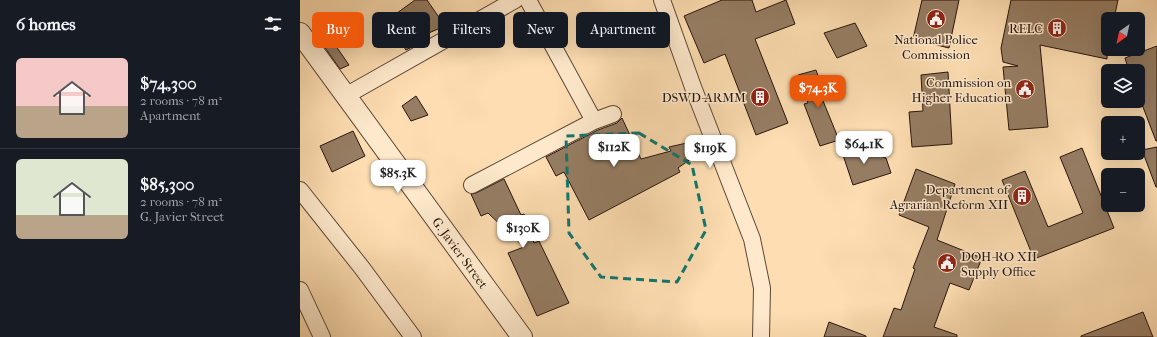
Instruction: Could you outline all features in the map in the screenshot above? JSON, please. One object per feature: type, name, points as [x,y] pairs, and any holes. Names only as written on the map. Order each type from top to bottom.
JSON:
[{"type":"street","points":[[347,96],[515,0]]},
{"type":"street","points":[[528,0],[594,121]]},
{"type":"street","points":[[662,0],[693,87],[752,239],[762,288],[761,337]]},
{"type":"street","name":"G. Javier Street","points":[[300,33],[522,337]]},
{"type":"street","points":[[472,184],[594,121],[613,114]]},
{"type":"street","points":[[300,190],[362,268],[413,337]]},
{"type":"street","points":[[300,290],[322,337]]},
{"type":"highlighted area","points":[[639,133],[692,165],[706,230],[677,282],[601,277],[569,233],[566,136]]},
{"type":"building","points":[[415,0],[427,0],[438,16],[438,29],[430,32],[430,12],[398,12]]},
{"type":"building","points":[[722,0],[752,0],[756,12],[786,0],[795,24],[755,39],[788,123],[756,135],[725,54],[704,63],[684,16]]},
{"type":"building","name":"National Police Commission","points":[[922,0],[959,0],[949,48],[913,39]]},
{"type":"building","points":[[1011,0],[1118,0],[1115,12],[1101,12],[1101,56],[1107,56],[1107,59],[1040,45],[1048,127],[1009,130],[1003,67],[1018,66],[1003,62],[1001,48]]},
{"type":"building","points":[[855,23],[867,46],[837,58],[824,33]]},
{"type":"building","points":[[1157,46],[1157,141],[1143,108],[1145,108],[1145,64],[1127,64],[1125,58],[1130,56],[1145,56],[1145,50]]},
{"type":"building","points":[[325,48],[337,48],[349,65],[340,69]]},
{"type":"building","points":[[816,70],[823,90],[819,91],[839,140],[820,146],[804,104],[808,103],[798,75]]},
{"type":"building","points":[[948,72],[952,144],[912,147],[909,112],[923,111],[921,75]]},
{"type":"building","points":[[416,96],[428,115],[411,121],[402,106]]},
{"type":"building","points":[[622,118],[641,159],[671,151],[669,147],[691,142],[699,153],[678,168],[680,172],[589,220],[564,172],[556,176],[546,157],[598,130],[617,123]]},
{"type":"building","points":[[353,131],[365,156],[332,172],[320,146]]},
{"type":"building","points":[[851,145],[886,158],[891,173],[853,185],[841,149]]},
{"type":"building","points":[[1157,147],[1157,187],[1145,158],[1145,149]]},
{"type":"building","name":"Department of Agrarian Reform XII","points":[[1082,148],[1101,196],[1101,212],[1108,212],[1114,228],[1034,259],[1002,180],[1025,171],[1048,227],[1083,213],[1060,157]]},
{"type":"building","points":[[916,169],[955,184],[937,240],[982,258],[969,290],[950,283],[934,327],[957,335],[957,337],[883,337],[894,308],[901,310],[915,269],[913,268],[929,227],[899,215]]},
{"type":"building","points":[[504,179],[521,215],[524,214],[534,243],[539,241],[569,303],[537,316],[508,253],[524,247],[488,213],[481,216],[471,194]]},
{"type":"building","points":[[1143,312],[1153,337],[1081,337],[1081,336]]},
{"type":"building","points":[[829,322],[866,336],[866,337],[824,337]]},
{"type":"place","name":"National Police Commission","points":[[936,19]]},
{"type":"place","name":"RELC","points":[[1057,28]]},
{"type":"place","name":"Commission on Higher Education","points":[[1025,89]]},
{"type":"place","name":"DSWD-ARMM","points":[[760,97]]},
{"type":"place","name":"Department of Agrarian Reform XII","points":[[1022,196]]},
{"type":"place","name":"DOH-RO XII Supply Office","points":[[947,263]]}]
